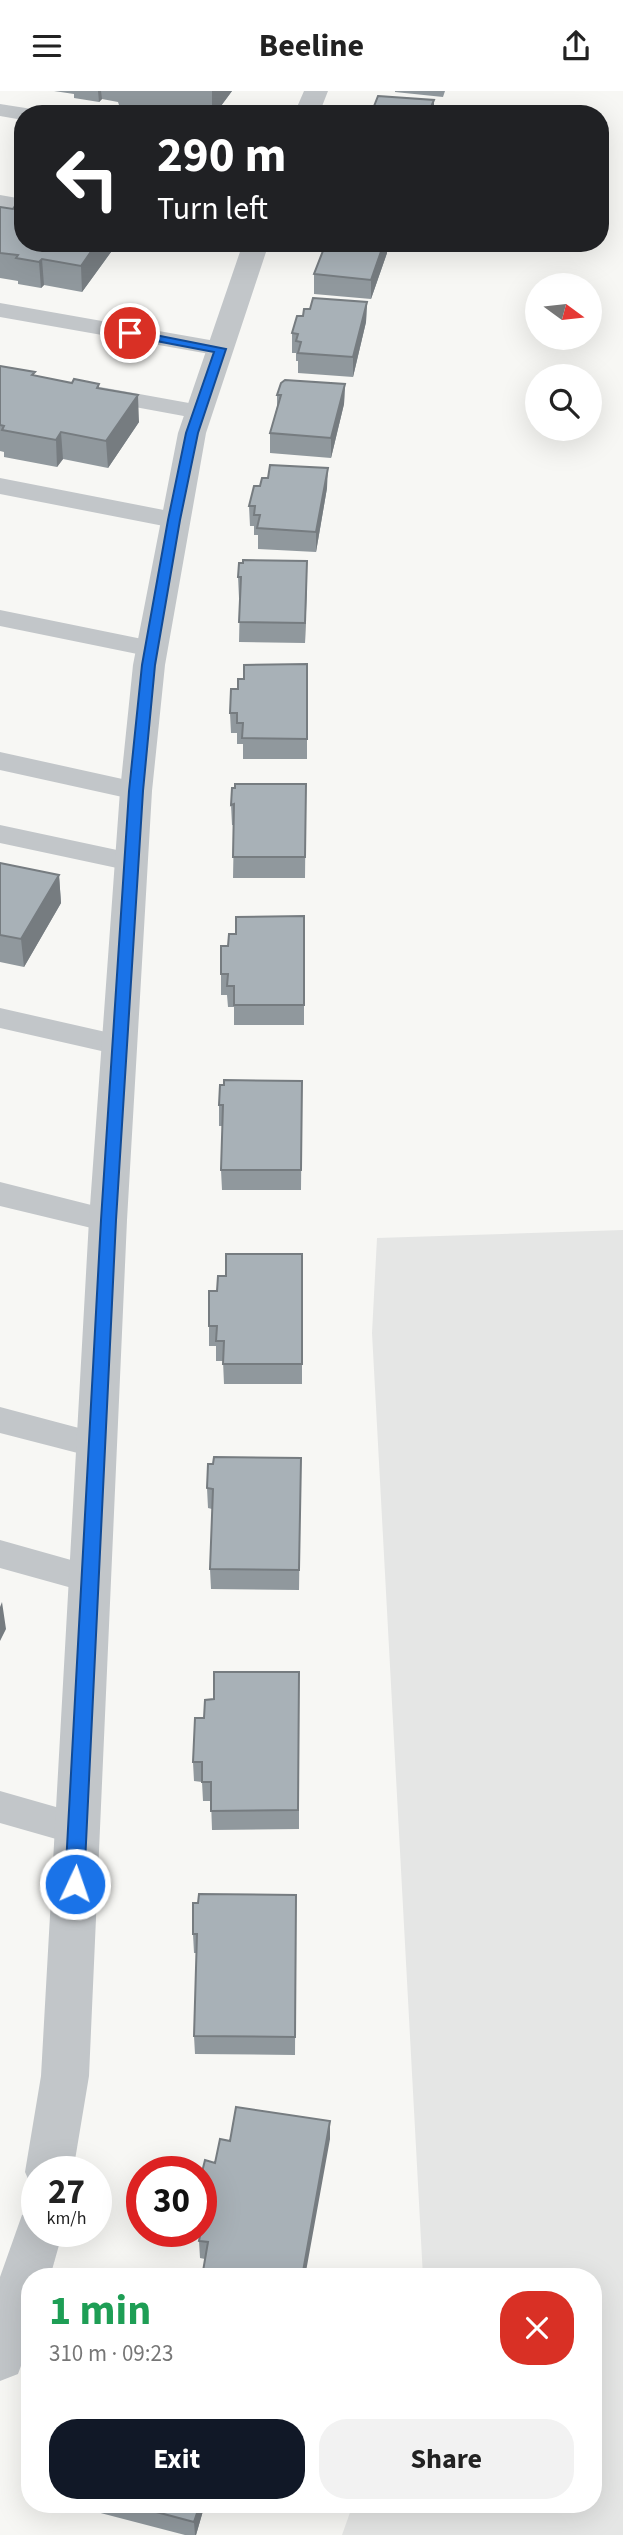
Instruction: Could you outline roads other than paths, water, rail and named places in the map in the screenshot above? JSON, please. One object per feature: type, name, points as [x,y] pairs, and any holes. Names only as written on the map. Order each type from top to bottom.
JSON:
[{"type":"street","points":[[52,2156],[65,2076],[108,1220],[136,791],[152,649],[192,433],[221,349],[249,252]]},
{"type":"street","points":[[27,2268],[33,2247]]},
{"type":"street","points":[[0,2357],[21,2287]]},
{"type":"lane","points":[[0,310],[221,349]]},
{"type":"lane","points":[[67,388],[200,412]]},
{"type":"lane","points":[[0,486],[174,520]]},
{"type":"lane","points":[[0,618],[152,649]]},
{"type":"lane","points":[[0,761],[136,791]]},
{"type":"lane","points":[[0,834],[131,862]]},
{"type":"lane","points":[[0,1018],[119,1045]]},
{"type":"lane","points":[[0,1194],[108,1220]]},
{"type":"lane","points":[[0,1420],[97,1445]]},
{"type":"lane","points":[[0,1554],[90,1579]]},
{"type":"lane","points":[[0,1807],[77,1829]]}]
